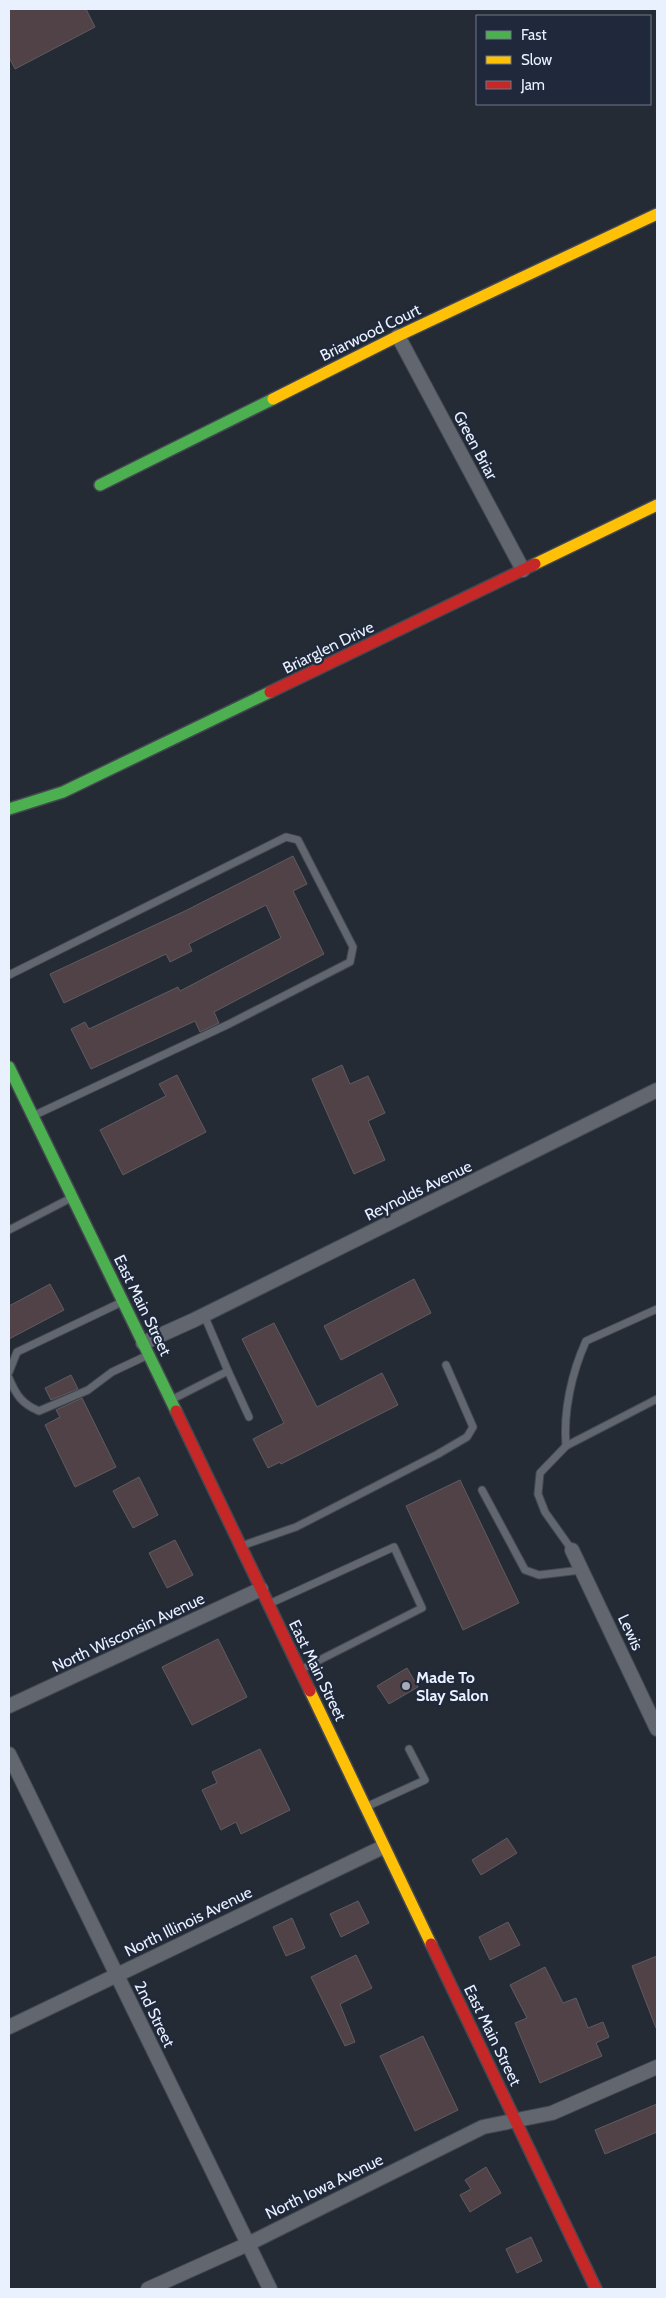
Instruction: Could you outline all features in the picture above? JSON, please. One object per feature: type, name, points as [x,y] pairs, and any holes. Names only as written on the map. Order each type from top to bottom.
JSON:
[{"type":"main road","name":"Briarwood Court","points":[[100,486],[398,336],[657,214]]},
{"type":"main road","name":"Briarglen Drive","points":[[9,809],[63,792],[657,505]]},
{"type":"main road","name":"East Main Street","points":[[9,1067],[262,1589],[596,2289]]},
{"type":"street","name":"Green Briar","points":[[398,336],[523,570]]},
{"type":"street","name":"Reynolds Avenue","points":[[146,1349],[199,1318],[657,1090]]},
{"type":"street","name":"Lewis","points":[[572,1550],[652,1706],[657,1729]]},
{"type":"street","name":"North Wisconsin Avenue","points":[[9,1706],[262,1589]]},
{"type":"street","name":"2nd Street","points":[[9,1754],[270,2289]]},
{"type":"street","name":"North Illinois Avenue","points":[[9,2027],[383,1846]]},
{"type":"street","name":"North Iowa Avenue","points":[[148,2289],[248,2244],[484,2127],[552,2113],[657,2067]]},
{"type":"lane","points":[[9,975],[286,837],[298,840],[354,947],[350,962],[229,1024],[33,1116]]},
{"type":"lane","points":[[9,1230],[72,1198]]},
{"type":"lane","points":[[9,1372],[17,1352],[123,1301]]},
{"type":"lane","points":[[566,1446],[565,1431],[569,1399],[579,1358],[586,1341],[657,1309]]},
{"type":"lane","points":[[199,1318],[228,1371],[250,1417]]},
{"type":"lane","points":[[9,1378],[16,1396],[28,1406],[39,1411],[88,1390],[146,1349]]},
{"type":"lane","points":[[241,1546],[296,1527],[438,1454],[467,1437],[473,1427],[446,1365]]},
{"type":"lane","points":[[171,1400],[228,1371]]},
{"type":"lane","points":[[572,1550],[545,1512],[538,1494],[540,1473],[566,1446],[657,1399]]},
{"type":"lane","points":[[482,1490],[525,1570],[539,1575],[581,1570]]},
{"type":"lane","points":[[268,1604],[394,1547],[422,1608],[300,1670]]},
{"type":"lane","points":[[365,1807],[425,1780],[409,1749]]},
{"type":"building","points":[[9,9],[86,9],[95,27],[15,69],[9,57]]},
{"type":"building","points":[[293,856],[307,884],[293,891],[324,954],[214,1012],[219,1023],[200,1032],[195,1021],[91,1069],[71,1029],[85,1022],[89,1029],[178,987],[180,991],[281,938],[266,905],[189,944],[192,951],[170,962],[166,954],[64,1003],[50,974],[185,911]]},
{"type":"building","points":[[342,1065],[350,1084],[368,1076],[385,1113],[368,1121],[385,1160],[354,1174],[312,1079]]},
{"type":"building","points":[[177,1075],[206,1132],[123,1175],[100,1130],[166,1096],[159,1084]]},
{"type":"building","points":[[414,1279],[431,1313],[341,1360],[324,1326]]},
{"type":"building","points":[[50,1284],[64,1310],[9,1339],[9,1306]]},
{"type":"building","points":[[274,1323],[317,1407],[382,1373],[398,1405],[281,1464],[280,1462],[268,1468],[253,1439],[284,1423],[242,1339]]},
{"type":"building","points":[[71,1375],[78,1389],[51,1400],[45,1388]]},
{"type":"building","points":[[82,1398],[116,1467],[75,1487],[45,1425],[60,1417],[56,1410]]},
{"type":"building","points":[[139,1477],[158,1515],[133,1528],[113,1491]]},
{"type":"building","points":[[460,1480],[519,1603],[463,1630],[406,1506]]},
{"type":"building","points":[[175,1540],[193,1575],[167,1588],[149,1553]]},
{"type":"building","points":[[218,1639],[247,1697],[192,1725],[162,1667]]},
{"type":"building","points":[[407,1668],[418,1687],[389,1704],[377,1686]]},
{"type":"building","points":[[260,1749],[290,1810],[241,1834],[236,1822],[221,1830],[202,1790],[217,1783],[212,1772]]},
{"type":"building","points":[[507,1838],[517,1853],[481,1875],[472,1860]]},
{"type":"building","points":[[358,1901],[369,1923],[341,1937],[330,1914]]},
{"type":"building","points":[[292,1918],[305,1948],[286,1956],[273,1927]]},
{"type":"building","points":[[508,1922],[520,1945],[490,1960],[479,1937]]},
{"type":"building","points":[[356,1955],[372,1988],[340,2004],[355,2042],[345,2046],[311,1977]]},
{"type":"building","points":[[657,1956],[657,2028],[656,2028],[632,1966]]},
{"type":"building","points":[[545,1967],[563,2003],[576,1998],[588,2028],[603,2022],[609,2037],[596,2043],[602,2056],[540,2083],[515,2023],[527,2018],[510,1985]]},
{"type":"building","points":[[423,2036],[458,2110],[415,2131],[380,2056]]},
{"type":"building","points":[[657,2104],[657,2132],[605,2154],[595,2130]]},
{"type":"building","points":[[486,2167],[501,2193],[470,2212],[460,2195],[471,2189],[465,2180]]},
{"type":"building","points":[[531,2237],[542,2261],[517,2273],[506,2249]]},
{"type":"traffic: fast","points":[[100,485],[273,399]]},
{"type":"traffic: fast","points":[[9,809],[63,792],[270,692]]},
{"type":"traffic: fast","points":[[9,1067],[176,1411]]},
{"type":"traffic: slow","points":[[273,399],[398,336],[657,214]]},
{"type":"traffic: slow","points":[[535,564],[657,505]]},
{"type":"traffic: slow","points":[[310,1691],[431,1944]]},
{"type":"traffic: jam","points":[[270,692],[535,564]]},
{"type":"traffic: jam","points":[[176,1411],[310,1691]]},
{"type":"traffic: jam","points":[[431,1944],[596,2289]]},
{"type":"place","name":"Made To Slay Salon","points":[[406,1686]]}]
